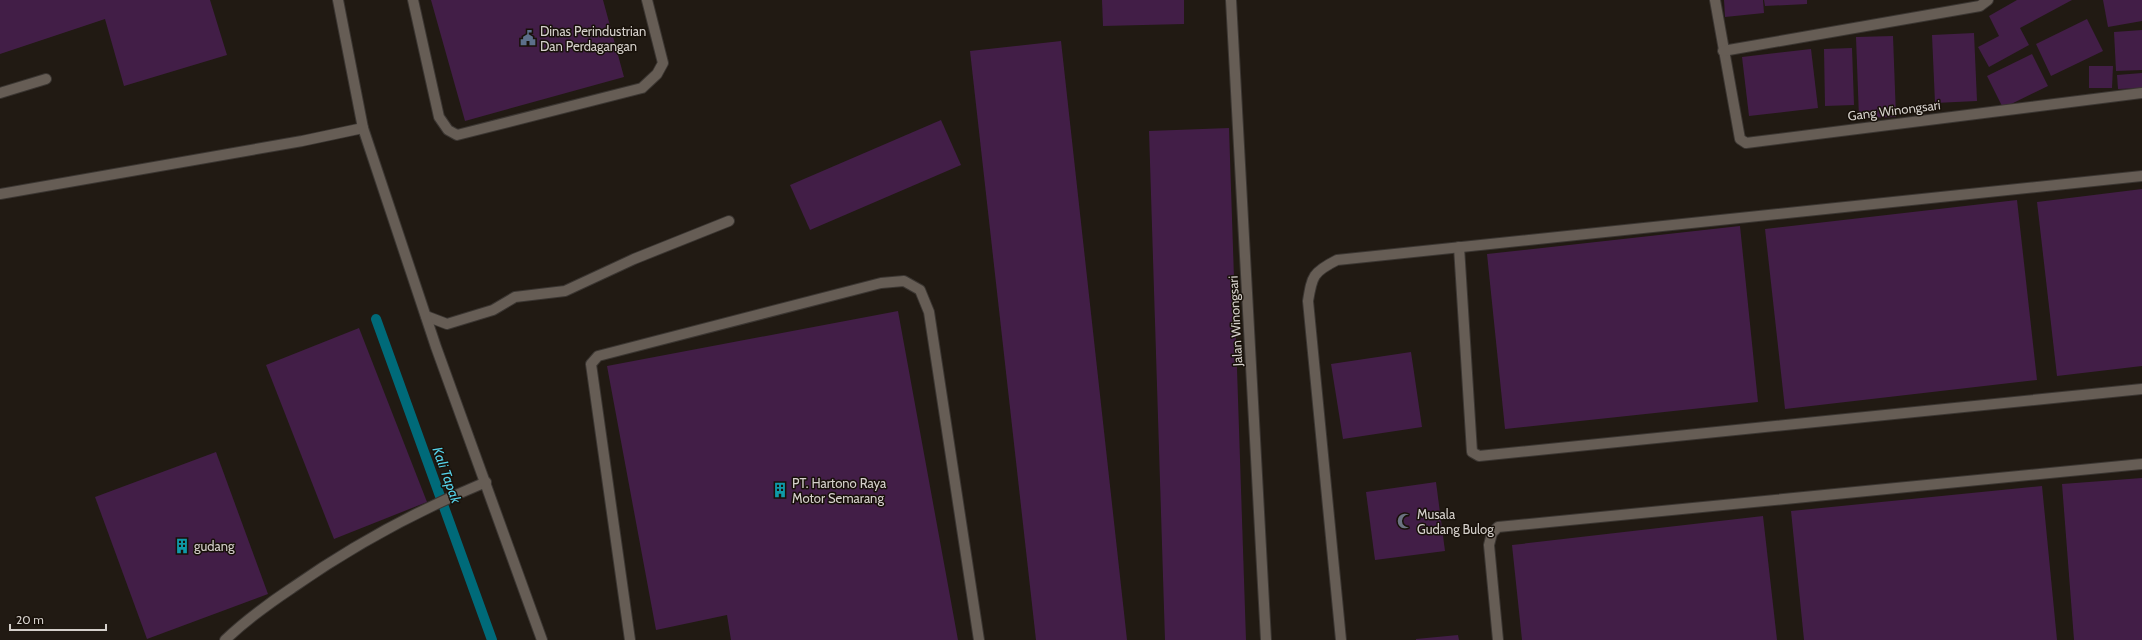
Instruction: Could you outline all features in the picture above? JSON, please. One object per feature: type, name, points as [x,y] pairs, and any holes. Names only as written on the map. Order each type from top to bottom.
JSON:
[{"type":"street","points":[[338,0],[363,128],[436,347],[542,640]]},
{"type":"street","points":[[413,0],[439,118],[448,130],[457,135],[642,88],[657,74],[663,63],[647,0]]},
{"type":"street","name":"Jalan Winongsari","points":[[1231,0],[1266,640]]},
{"type":"street","name":"Gang Winongsari","points":[[1715,0],[1740,139],[1746,143],[2142,93]]},
{"type":"street","points":[[1724,51],[1980,6],[1988,0]]},
{"type":"street","points":[[0,93],[46,79]]},
{"type":"street","points":[[0,194],[302,141],[363,128]]},
{"type":"street","points":[[1341,640],[1308,301],[1312,279],[1322,268],[1336,260],[2142,176]]},
{"type":"street","points":[[426,316],[447,324],[492,310],[515,297],[565,291],[634,258],[729,221]]},
{"type":"street","points":[[1459,247],[1472,452],[1479,456],[2142,389]]},
{"type":"street","points":[[630,640],[591,364],[598,356],[881,283],[904,280],[920,290],[929,312],[979,640]]},
{"type":"street","points":[[1498,640],[1489,545],[1492,533],[1498,527],[2142,464]]},
{"type":"street","points":[[225,640],[246,620],[329,562],[444,499],[486,482]]},
{"type":"building","points":[[0,0],[210,0],[227,55],[124,86],[105,19],[0,54]]},
{"type":"building","name":"Dinas Perindustrian Dan Perdagangan","points":[[431,0],[603,0],[624,77],[465,121]]},
{"type":"building","points":[[1102,0],[1184,0],[1184,24],[1103,26]]},
{"type":"building","points":[[1724,0],[1763,0],[1764,13],[1725,17]]},
{"type":"building","points":[[1764,0],[1807,0],[1807,4],[1765,6]]},
{"type":"building","points":[[2017,0],[2072,0],[2020,28],[2029,45],[1989,67],[1978,47],[1999,36],[1989,16]]},
{"type":"building","points":[[2103,0],[2142,0],[2142,21],[2108,27]]},
{"type":"building","points":[[2087,19],[2103,51],[2051,76],[2036,44]]},
{"type":"building","points":[[2142,30],[2142,70],[2116,71],[2114,32]]},
{"type":"building","points":[[1974,33],[1977,101],[1935,103],[1932,35]]},
{"type":"building","points":[[1893,36],[1896,117],[1859,118],[1856,37]]},
{"type":"building","points":[[1061,41],[1127,640],[1036,640],[970,51]]},
{"type":"building","points":[[1852,48],[1854,105],[1825,106],[1824,49]]},
{"type":"building","points":[[1811,49],[1818,108],[1749,116],[1742,57]]},
{"type":"building","points":[[2032,54],[2048,86],[2003,108],[1987,76]]},
{"type":"building","points":[[2089,66],[2113,66],[2112,88],[2089,88]]},
{"type":"building","points":[[2142,73],[2142,88],[2118,89],[2117,75]]},
{"type":"building","points":[[941,120],[961,165],[810,230],[790,185]]},
{"type":"building","points":[[1229,128],[1246,640],[1165,640],[1149,131]]},
{"type":"building","points":[[2142,189],[2142,366],[2057,376],[2037,202]]},
{"type":"building","points":[[2017,200],[2037,380],[1785,409],[1765,229]]},
{"type":"building","points":[[1740,226],[1758,402],[1505,429],[1487,254]]},
{"type":"building","name":"PT. Hartono Raya Motor Semarang","points":[[898,311],[958,640],[731,640],[727,615],[656,630],[607,366]]},
{"type":"building","points":[[359,328],[427,502],[334,539],[266,365]]},
{"type":"building","points":[[1411,352],[1422,427],[1343,439],[1331,364]]},
{"type":"building","name":"gudang","points":[[216,452],[268,594],[147,639],[95,497]]},
{"type":"building","points":[[2142,478],[2142,640],[2074,640],[2062,484]]},
{"type":"building","name":"Musala Gudang Bulog","points":[[1436,482],[1445,551],[1375,560],[1366,492]]},
{"type":"building","points":[[2042,486],[2057,640],[1804,640],[1791,511]]},
{"type":"building","points":[[1763,516],[1777,640],[1522,640],[1512,545]]},
{"type":"building","points":[[1458,635],[1459,640],[1416,640],[1416,639]]},
{"type":"waterway","name":"Kali Tapak","points":[[376,319],[492,640]]},
{"type":"place","name":"Dinas Perindustrian Dan Perdagangan","points":[[528,38]]},
{"type":"place","name":"PT. Hartono Raya Motor Semarang","points":[[780,490]]},
{"type":"place","name":"Musala Gudang Bulog","points":[[1405,521]]},
{"type":"place","name":"gudang","points":[[182,546]]}]
